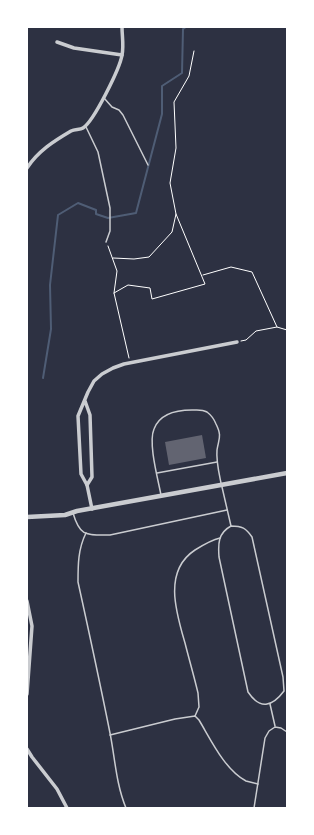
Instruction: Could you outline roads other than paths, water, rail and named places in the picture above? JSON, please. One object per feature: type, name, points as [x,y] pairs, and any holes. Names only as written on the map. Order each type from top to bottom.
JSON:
[{"type":"street","points":[[27,168],[35,157],[45,148],[74,130],[84,128],[104,98],[122,55],[122,27]]},
{"type":"street","points":[[57,42],[74,48],[122,55]]},
{"type":"street","points":[[92,509],[87,485],[81,474],[78,416],[94,381],[102,374],[124,364],[237,342]]},
{"type":"street","points":[[84,401],[90,415],[92,477],[87,485]]},
{"type":"street","points":[[27,517],[65,515],[287,473]]},
{"type":"street","points":[[27,601],[32,626],[27,694]]},
{"type":"street","points":[[27,749],[57,789],[67,808]]},
{"type":"lane","points":[[104,98],[112,107],[119,110],[123,115],[148,165]]},
{"type":"lane","points":[[85,125],[98,152],[110,208],[110,231],[106,242]]},
{"type":"lane","points":[[161,496],[151,439],[154,428],[160,419],[175,411],[206,411],[213,418],[220,433],[220,441],[217,450],[218,462],[221,485],[231,526]]},
{"type":"lane","points":[[157,473],[218,462]]},
{"type":"lane","points":[[73,513],[77,526],[81,532],[92,535],[110,535],[227,510]]},
{"type":"lane","points":[[231,526],[239,526],[247,529],[252,537],[283,677],[284,691],[279,699],[270,704],[253,700],[248,692],[219,558],[218,545],[220,538],[224,530],[231,526]]},
{"type":"lane","points":[[86,533],[80,548],[78,582],[110,735],[116,772],[122,799],[126,808]]},
{"type":"lane","points":[[195,716],[199,707],[198,693],[176,610],[174,594],[181,562],[189,554],[210,541],[220,538]]},
{"type":"lane","points":[[270,704],[275,727]]},
{"type":"lane","points":[[110,735],[174,719],[195,716],[200,720],[217,752],[228,765],[246,780],[258,784]]},
{"type":"lane","points":[[254,808],[266,738],[269,731],[275,727],[281,728],[287,732]]},
{"type":"waterway","points":[[43,378],[51,329],[50,285],[58,215],[78,203],[96,210],[96,214],[108,218],[136,213],[162,114],[162,86],[182,73],[183,29],[186,27]]}]
